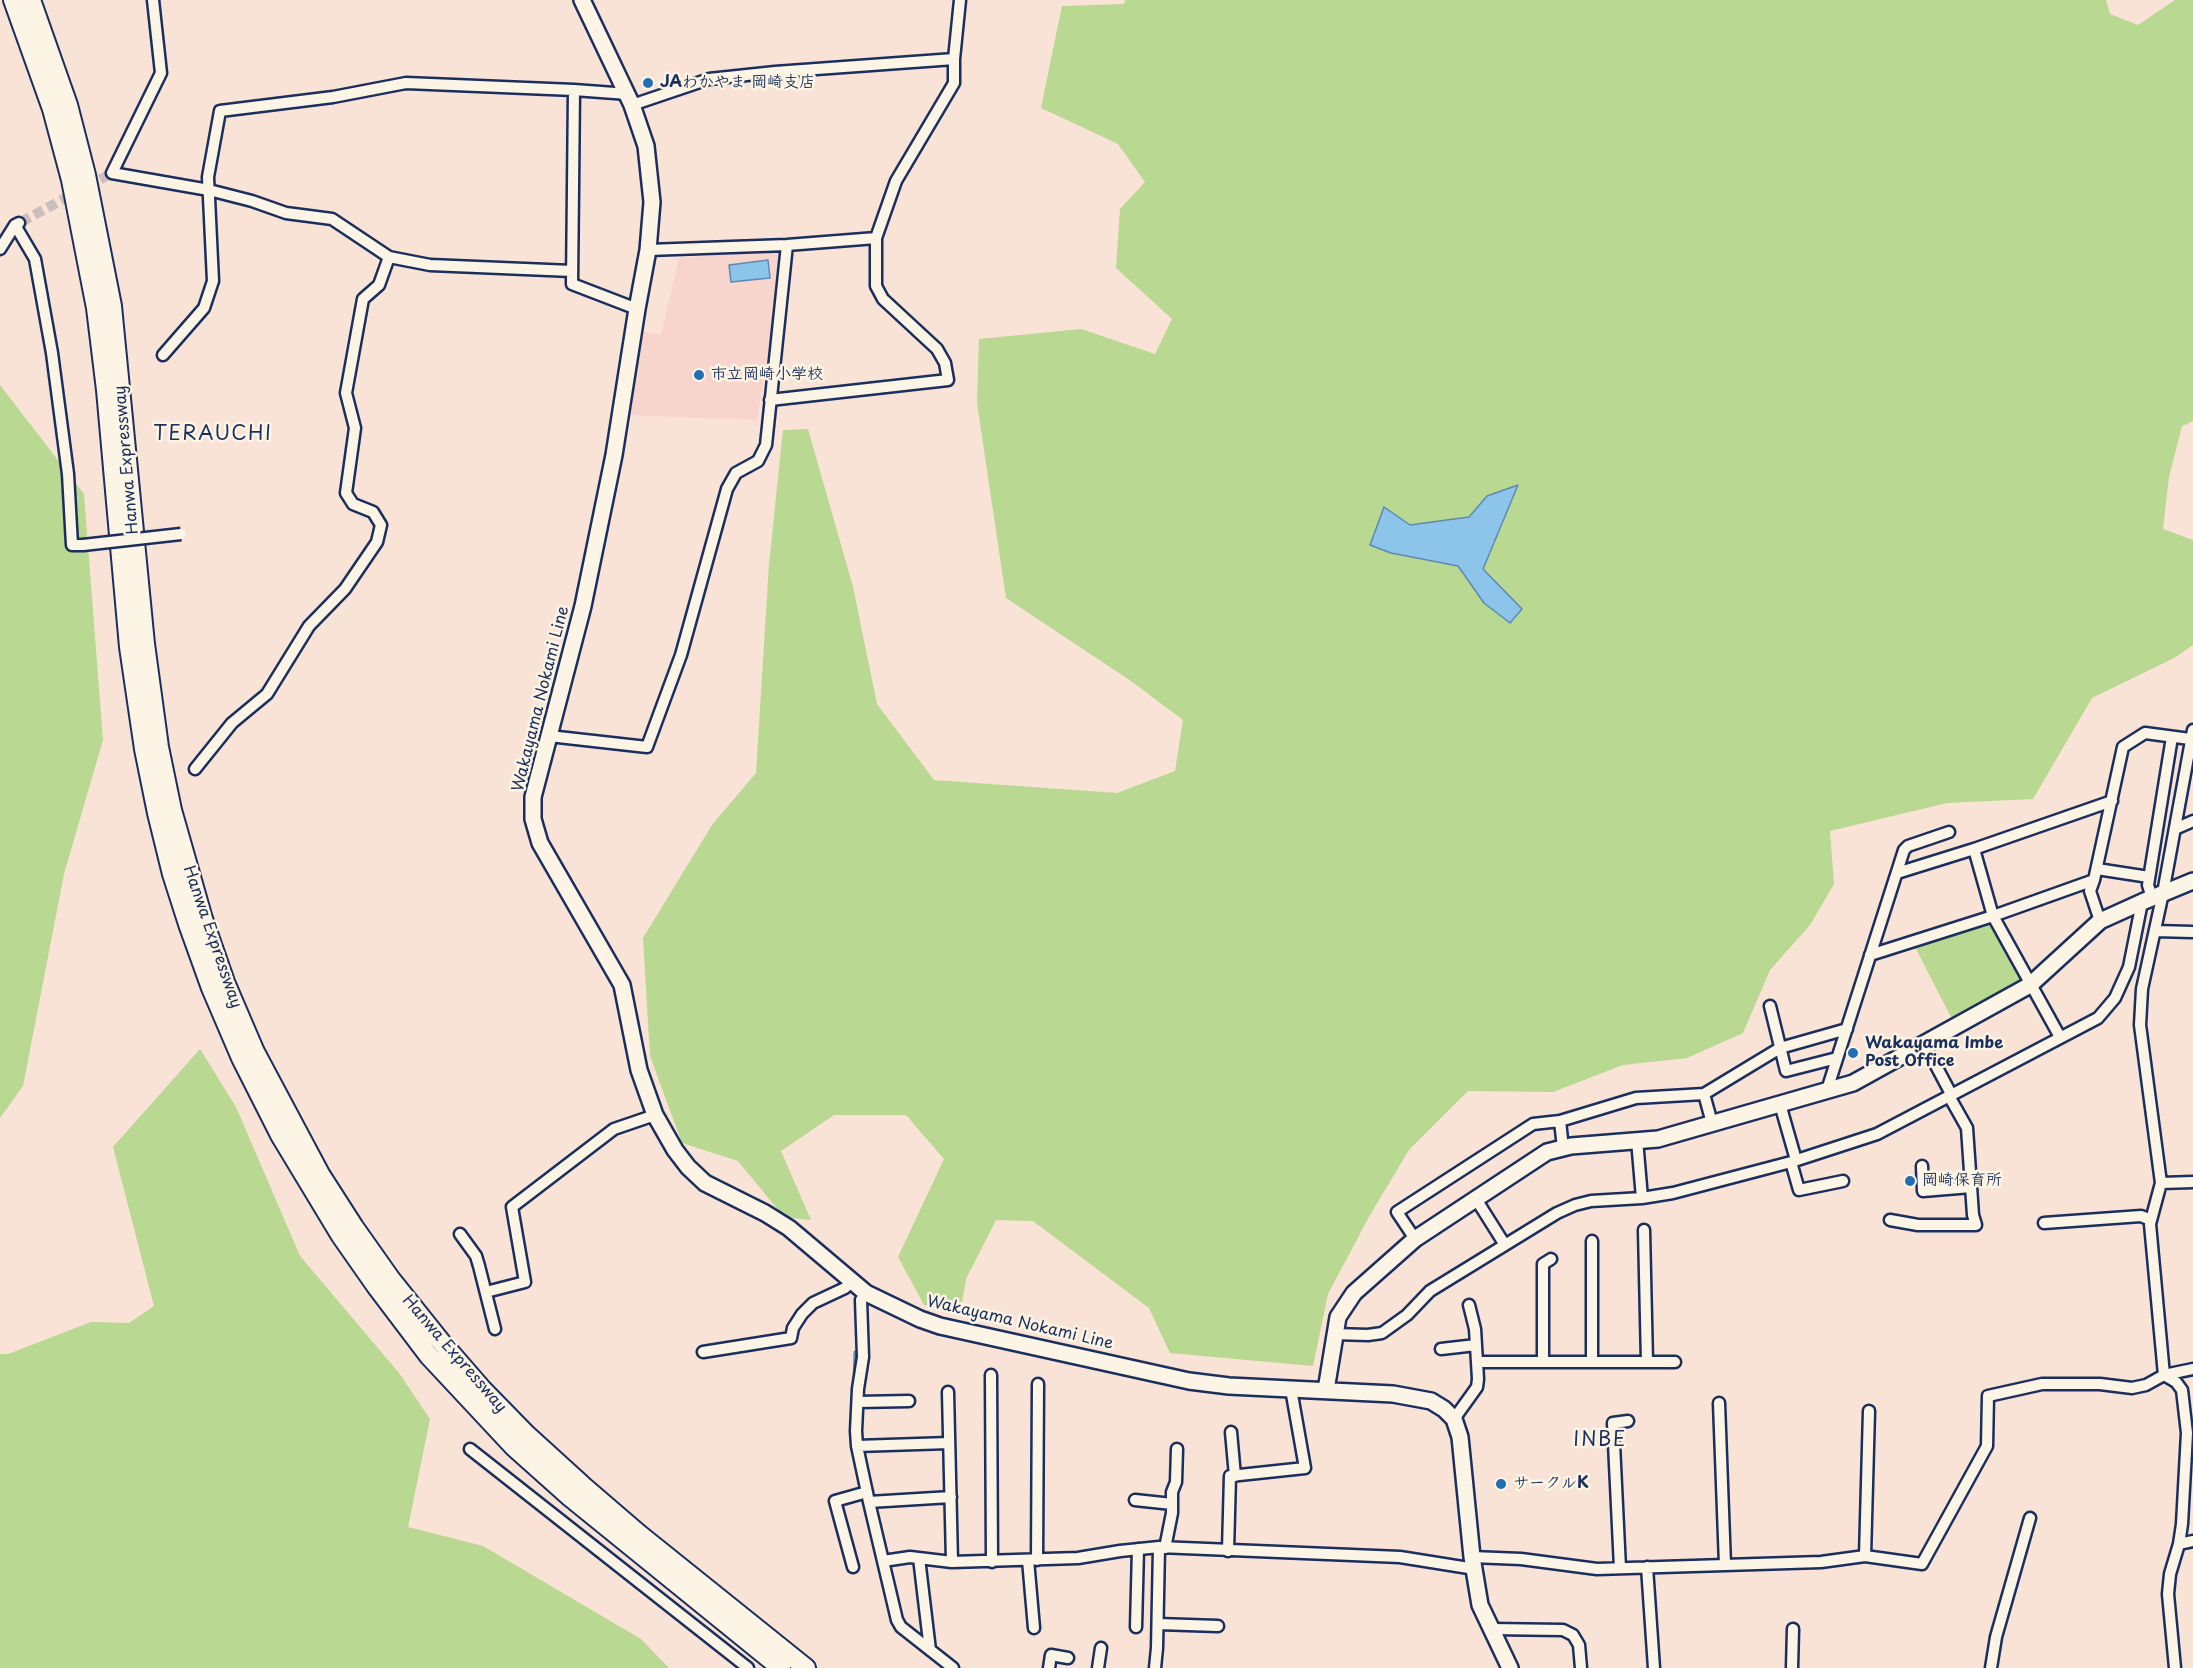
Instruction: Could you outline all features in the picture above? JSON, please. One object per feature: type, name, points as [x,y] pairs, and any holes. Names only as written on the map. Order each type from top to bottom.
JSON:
[{"type":"highway","name":"Hanwa Expressway","points":[[14,0],[52,109],[65,159],[96,308],[106,390],[129,647],[144,750],[157,813],[172,874],[188,924],[210,988],[241,1058],[280,1134],[323,1209],[376,1286],[429,1356],[507,1440],[570,1497],[781,1668]]},
{"type":"highway","name":"Hanwa Expressway","points":[[31,0],[68,105],[86,175],[112,306],[146,655],[159,747],[172,810],[203,919],[225,982],[255,1052],[320,1174],[354,1227],[397,1287],[476,1382],[527,1435],[590,1492],[806,1668]]},
{"type":"main road","name":"Wakayama Nokami Line","points":[[582,0],[630,99],[646,146],[652,202],[648,250],[614,454],[583,606],[533,797],[533,819],[540,843],[622,985],[639,1070],[655,1116],[675,1150],[688,1167],[705,1183],[765,1213],[789,1228],[866,1293],[900,1311],[940,1326],[1189,1381],[1229,1386],[1416,1397],[1431,1401],[1454,1419]]},
{"type":"main road","points":[[1326,1390],[1338,1317],[1354,1293],[1415,1239],[1547,1152],[1563,1148],[1658,1139],[1853,1083],[2030,985],[2100,921],[2193,882]]},
{"type":"main road","points":[[1454,1419],[1460,1437],[1473,1563],[1480,1605],[1510,1668]]},
{"type":"street","points":[[153,0],[161,73],[112,172],[209,190],[286,213],[332,219],[389,257],[430,265],[572,271]]},
{"type":"street","points":[[770,400],[948,380],[945,363],[937,349],[883,299],[876,286],[876,238],[896,181],[954,83],[960,0]]},
{"type":"street","points":[[163,355],[204,308],[213,281],[208,177],[220,111],[333,97],[406,83],[574,90],[630,99],[709,79],[954,59]]},
{"type":"street","points":[[574,90],[572,284],[637,309]]},
{"type":"street","points":[[0,249],[18,224],[35,259],[54,364],[68,474],[72,544],[83,545],[181,534]]},
{"type":"street","points":[[648,250],[787,245],[876,238]]},
{"type":"street","points":[[549,736],[647,747],[681,655],[727,489],[735,473],[758,461],[766,445],[787,245]]},
{"type":"street","points":[[195,769],[232,723],[267,694],[309,626],[345,589],[377,542],[381,525],[373,512],[353,504],[346,493],[355,428],[345,393],[363,299],[379,285],[389,257]]},
{"type":"street","points":[[1334,1334],[1382,1333],[1407,1315],[1430,1291],[1557,1213],[1575,1205],[1591,1201],[1642,1198],[1673,1193],[1794,1161],[1877,1134],[2098,1018],[2115,998],[2129,967],[2152,898],[2175,828],[2189,772],[2192,735],[2172,736],[2145,733],[2123,747],[2090,891],[2100,921]]},
{"type":"street","points":[[2164,1375],[2151,1220],[2161,1183],[2140,1025],[2142,989],[2155,931],[2152,898],[2148,889],[2149,877],[2172,736]]},
{"type":"street","points":[[1897,873],[2112,801]]},
{"type":"street","points":[[2175,828],[2193,821]]},
{"type":"street","points":[[1827,1090],[1904,850],[1908,846],[1949,832]]},
{"type":"street","points":[[1974,849],[1993,916],[2060,1037]]},
{"type":"street","points":[[2097,868],[2149,877]]},
{"type":"street","points":[[1870,956],[2094,880]]},
{"type":"street","points":[[2155,931],[2193,932]]},
{"type":"street","points":[[1770,1006],[1786,1071],[1837,1058]]},
{"type":"street","points":[[1415,1239],[1397,1212],[1533,1124],[1560,1121],[1636,1098],[1704,1094],[1780,1048],[1847,1029]]},
{"type":"street","points":[[1890,1220],[1918,1225],[1976,1225],[1973,1215],[1967,1128],[1924,1043]]},
{"type":"street","points":[[1704,1094],[1712,1123]]},
{"type":"street","points":[[1780,1104],[1799,1190],[1843,1181]]},
{"type":"street","points":[[486,1292],[525,1282],[512,1207],[614,1129],[655,1116]]},
{"type":"street","points":[[1560,1121],[1563,1148]]},
{"type":"street","points":[[1637,1140],[1642,1198]]},
{"type":"street","points":[[1922,1166],[1923,1191],[1971,1187]]},
{"type":"street","points":[[2161,1183],[2193,1182]]},
{"type":"street","points":[[1476,1199],[1505,1245]]},
{"type":"street","points":[[2044,1222],[2141,1216],[2151,1220]]},
{"type":"street","points":[[1644,1230],[1647,1362]]},
{"type":"street","points":[[460,1234],[476,1256],[495,1329]]},
{"type":"street","points":[[1592,1241],[1593,1362]]},
{"type":"street","points":[[1543,1362],[1543,1264],[1551,1258]]},
{"type":"street","points":[[703,1352],[791,1338],[793,1328],[813,1303],[845,1288],[851,1282]]},
{"type":"street","points":[[866,1293],[861,1300],[863,1357],[858,1402],[857,1446],[868,1497],[897,1620],[901,1627],[953,1668]]},
{"type":"street","points":[[1454,1419],[1477,1387],[1475,1329],[1469,1305]]},
{"type":"street","points":[[1441,1349],[1476,1345]]},
{"type":"street","points":[[1477,1362],[1675,1362]]},
{"type":"street","points":[[883,1561],[910,1557],[952,1562],[1078,1558],[1162,1547],[1400,1557],[1473,1563],[1521,1559],[1597,1569],[1821,1562],[1865,1556],[1922,1564],[1987,1446],[1988,1396],[2042,1384],[2100,1384],[2132,1388],[2146,1385],[2164,1375],[2193,1369]]},
{"type":"street","points":[[991,1375],[992,1562]]},
{"type":"street","points":[[2164,1375],[2176,1382],[2182,1390],[2187,1433],[2180,1544],[2170,1574],[2168,1594],[2175,1668]]},
{"type":"street","points":[[1034,1628],[1032,1560],[1038,1384]]},
{"type":"street","points":[[1228,1551],[1230,1476],[1305,1468],[1291,1389]]},
{"type":"street","points":[[948,1392],[952,1562]]},
{"type":"street","points":[[858,1402],[909,1401]]},
{"type":"street","points":[[1719,1403],[1725,1565]]},
{"type":"street","points":[[1865,1556],[1869,1411]]},
{"type":"street","points":[[1620,1568],[1613,1423],[1628,1421]]},
{"type":"street","points":[[1231,1432],[1235,1476]]},
{"type":"street","points":[[857,1446],[950,1443]]},
{"type":"street","points":[[470,1449],[748,1668]]},
{"type":"street","points":[[1155,1668],[1162,1547],[1176,1482],[1177,1449]]},
{"type":"street","points":[[853,1567],[835,1501],[868,1497],[951,1497]]},
{"type":"street","points":[[1135,1500],[1172,1504]]},
{"type":"street","points":[[1991,1668],[1996,1637],[2030,1518]]},
{"type":"street","points":[[2180,1544],[2193,1541]]},
{"type":"street","points":[[1136,1626],[1138,1549]]},
{"type":"street","points":[[919,1558],[930,1650]]},
{"type":"street","points":[[1647,1567],[1654,1668]]},
{"type":"street","points":[[1158,1624],[1218,1626]]},
{"type":"street","points":[[1491,1629],[1563,1630],[1573,1635],[1579,1645],[1581,1668]]},
{"type":"street","points":[[1792,1668],[1793,1629]]},
{"type":"street","points":[[1098,1668],[1101,1648]]},
{"type":"street","points":[[1049,1668],[1052,1656],[1068,1658]]},
{"type":"shaded area","name":"市立岡崎小学校","points":[[784,250],[757,420],[627,415],[642,331],[661,335],[679,258]]},
{"type":"green space","points":[[1125,0],[2106,0],[2110,14],[2138,25],[2175,0],[2193,0],[2193,421],[2182,426],[2169,477],[2163,529],[2193,540],[2193,645],[2174,658],[2092,698],[2033,799],[1947,803],[1830,831],[1834,884],[1810,925],[1770,970],[1743,1033],[1687,1058],[1623,1065],[1553,1092],[1468,1091],[1409,1150],[1370,1215],[1328,1294],[1313,1366],[1170,1353],[1149,1308],[1033,1221],[996,1220],[966,1279],[961,1308],[924,1305],[898,1257],[944,1159],[906,1115],[834,1115],[781,1151],[811,1220],[784,1217],[738,1161],[682,1143],[650,1056],[643,938],[712,825],[756,773],[769,564],[783,430],[808,429],[853,587],[877,704],[934,780],[1117,793],[1175,771],[1183,720],[1131,681],[1006,598],[977,403],[979,339],[1081,329],[1155,354],[1172,319],[1116,268],[1120,209],[1145,182],[1118,144],[1041,108],[1062,6],[1124,4]]},
{"type":"green space","points":[[0,385],[84,494],[103,740],[64,874],[23,1086],[0,1118]]},
{"type":"green space","points":[[1990,922],[2023,980],[1953,1021],[1915,947]]},
{"type":"green space","points":[[200,1049],[236,1107],[300,1256],[399,1373],[430,1419],[408,1527],[483,1546],[641,1639],[669,1668],[0,1668],[0,1354],[8,1354],[91,1322],[129,1323],[154,1306],[113,1147]]},
{"type":"water","points":[[768,260],[770,278],[731,282],[729,265]]},
{"type":"water","points":[[1518,485],[1483,569],[1522,609],[1510,623],[1484,603],[1458,566],[1391,553],[1370,545],[1384,507],[1410,525],[1469,517],[1487,496]]},
{"type":"waterway","points":[[854,1383],[855,1352]]},
{"type":"waterway","points":[[852,1440],[859,1484]]},
{"type":"waterway","points":[[863,1500],[872,1537]]},
{"type":"tunnel","points":[[21,222],[112,173]]},
{"type":"place","name":"JAわかやま 岡崎支店","points":[[648,83]]},
{"type":"place","name":"市立岡崎小学校","points":[[699,375]]},
{"type":"place","name":"Wakayama Imbe Post Office","points":[[1853,1053]]},
{"type":"place","name":"岡崎保育所","points":[[1910,1181]]},
{"type":"place","name":"サークルK","points":[[1501,1484]]},
{"type":"district","name":"TERAUCHI","points":[[213,434]]},
{"type":"district","name":"INBE","points":[[1600,1440]]}]
